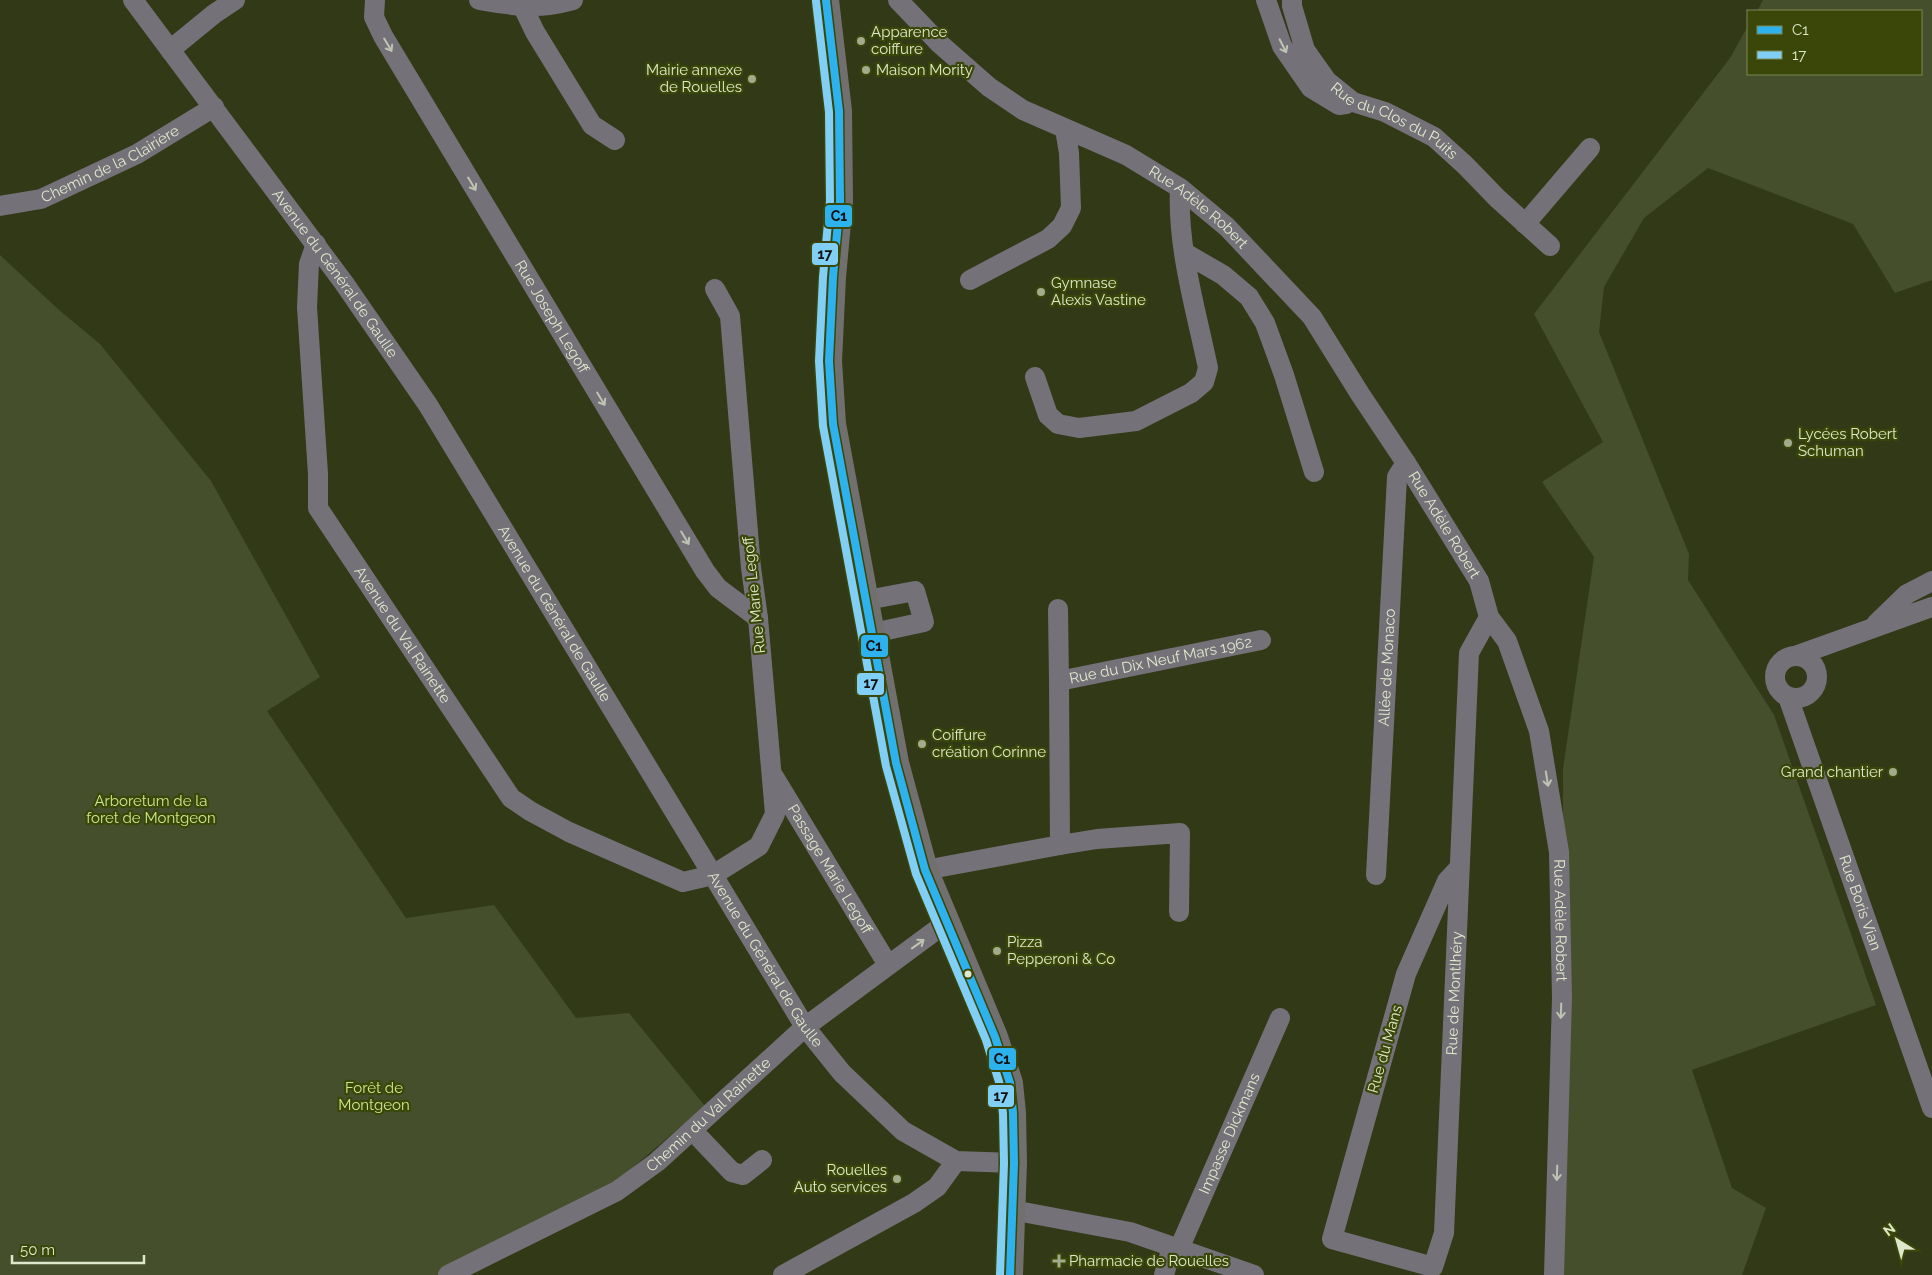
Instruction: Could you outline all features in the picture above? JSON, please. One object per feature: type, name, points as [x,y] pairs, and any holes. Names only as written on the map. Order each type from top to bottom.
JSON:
[{"type":"main road","points":[[826,0],[839,120],[840,201],[833,277],[829,361],[833,424],[896,763],[925,870],[996,1036],[1010,1082],[1014,1163],[1010,1275]]},
{"type":"street","name":"Avenue du Général de Gaulle","points":[[133,0],[316,244],[428,405],[805,1027],[842,1073],[903,1131],[956,1161],[1014,1163]]},
{"type":"street","points":[[170,50],[234,0]]},
{"type":"street","name":"Rue Joseph Legoff","points":[[375,0],[374,17],[383,36],[705,571],[718,588],[758,618]]},
{"type":"street","points":[[479,0],[523,7],[560,2]]},
{"type":"street","name":"Rue Adèle Robert","points":[[898,0],[940,44],[988,87],[1023,110],[1126,155],[1180,188],[1227,227],[1312,318],[1406,463],[1479,581],[1489,616],[1507,641],[1539,731],[1559,852],[1562,998],[1554,1275]]},
{"type":"street","points":[[1266,0],[1282,46],[1311,88],[1339,105],[1353,102]]},
{"type":"street","name":"Rue du Clos du Puits","points":[[1292,0],[1292,6],[1305,50],[1327,81],[1353,102],[1385,112],[1434,137],[1550,246]]},
{"type":"street","points":[[523,7],[535,32],[592,125],[615,140]]},
{"type":"street","name":"Chemin de la Clairière","points":[[0,206],[41,199],[137,154],[214,108]]},
{"type":"street","points":[[970,280],[1048,239],[1062,226],[1071,208],[1069,153],[1065,129]]},
{"type":"street","points":[[1526,224],[1590,148]]},
{"type":"street","points":[[1035,377],[1048,415],[1058,424],[1078,428],[1136,421],[1191,393],[1204,382],[1208,368],[1185,253],[1180,188]]},
{"type":"street","name":"Avenue du Val Rainette","points":[[316,244],[309,264],[307,307],[318,474],[318,508],[511,798],[530,811],[569,832],[683,882],[713,875]]},
{"type":"street","points":[[1185,253],[1224,275],[1249,297],[1265,323],[1284,375],[1314,472]]},
{"type":"street","name":"Rue Marie Legoff","points":[[713,875],[759,846],[775,814],[758,618],[751,568],[730,316],[715,289]]},
{"type":"street","name":"Allée de Monaco","points":[[1376,875],[1397,476],[1406,463]]},
{"type":"street","points":[[1873,628],[1907,594],[1932,581]]},
{"type":"street","points":[[866,600],[915,590],[924,622],[872,633]]},
{"type":"street","points":[[1798,655],[1811,661],[1818,674],[1817,681],[1809,694],[1796,698],[1788,697],[1778,690],[1774,678],[1781,661],[1932,607]]},
{"type":"street","name":"Rue du Dix Neuf Mars 1962","points":[[1058,609],[1060,845]]},
{"type":"street","name":"Rue de Montlhéry","points":[[1332,1238],[1433,1267],[1444,1233],[1469,653],[1489,616]]},
{"type":"street","name":"Rue du Dix Neuf Mars 1962","points":[[1059,681],[1261,640]]},
{"type":"street","name":"Rue Boris Vian","points":[[1788,697],[1932,1108]]},
{"type":"street","name":"Passage Marie Legoff","points":[[771,772],[888,965]]},
{"type":"street","points":[[925,870],[1097,839],[1180,833],[1179,912]]},
{"type":"street","name":"Rue du Mans","points":[[1332,1238],[1406,974],[1447,880],[1459,868]]},
{"type":"street","name":"Chemin du Val Rainette","points":[[448,1275],[618,1191],[657,1162],[805,1027],[947,922]]},
{"type":"street","name":"Impasse Dickmans","points":[[1164,1275],[1280,1018]]},
{"type":"street","points":[[692,1130],[732,1172],[743,1175],[762,1160]]},
{"type":"street","points":[[783,1275],[914,1203],[937,1187],[956,1161]]},
{"type":"street","points":[[1012,1210],[1130,1232],[1254,1275]]},
{"type":"green space","points":[[1763,0],[1932,0],[1932,280],[1895,293],[1853,224],[1708,168],[1644,218],[1604,287],[1599,332],[1689,554],[1688,580],[1774,715],[1876,1005],[1692,1070],[1732,1188],[1766,1208],[1742,1275],[1564,1275],[1563,769],[1594,557],[1542,482],[1603,442],[1534,314],[1730,58],[1747,28],[1747,75],[1922,75],[1922,10],[1758,10]]},
{"type":"green space","points":[[0,255],[59,310],[100,344],[211,481],[320,677],[267,711],[406,918],[494,905],[576,1018],[629,1013],[705,1106],[585,1208],[454,1275],[0,1275]]},
{"type":"transit line","name":"C1","points":[[826,0],[839,111],[840,201],[833,277],[829,361],[833,424],[896,763],[925,870],[995,1037],[1010,1083],[1014,1163],[1010,1275]]},
{"type":"transit line","name":"17","points":[[816,1],[829,112],[830,201],[823,277],[819,361],[823,426],[886,766],[916,874],[986,1040],[1000,1085],[1003,1114],[1004,1163],[1000,1275]]},
{"type":"place","name":"Apparence coiffure","points":[[861,41]]},
{"type":"place","name":"Maison Mority","points":[[866,70]]},
{"type":"place","name":"Mairie annexe de Rouelles","points":[[752,79]]},
{"type":"place","name":"Gymnase Alexis Vastine","points":[[1041,292]]},
{"type":"place","name":"Lycées Robert Schuman","points":[[1788,443]]},
{"type":"place","name":"Coiffure création Corinne","points":[[922,744]]},
{"type":"place","name":"Grand chantier","points":[[1893,772]]},
{"type":"place","name":"Pizza Pepperoni & Co","points":[[997,951]]},
{"type":"place","name":"Rouelles Auto services","points":[[897,1179]]},
{"type":"place","name":"Pharmacie de Rouelles","points":[[1059,1261]]},
{"type":"park label","name":"Arboretum de la foret de Montgeon","points":[[151,810]]},
{"type":"park label","name":"Forêt de Montgeon","points":[[374,1096]]}]
